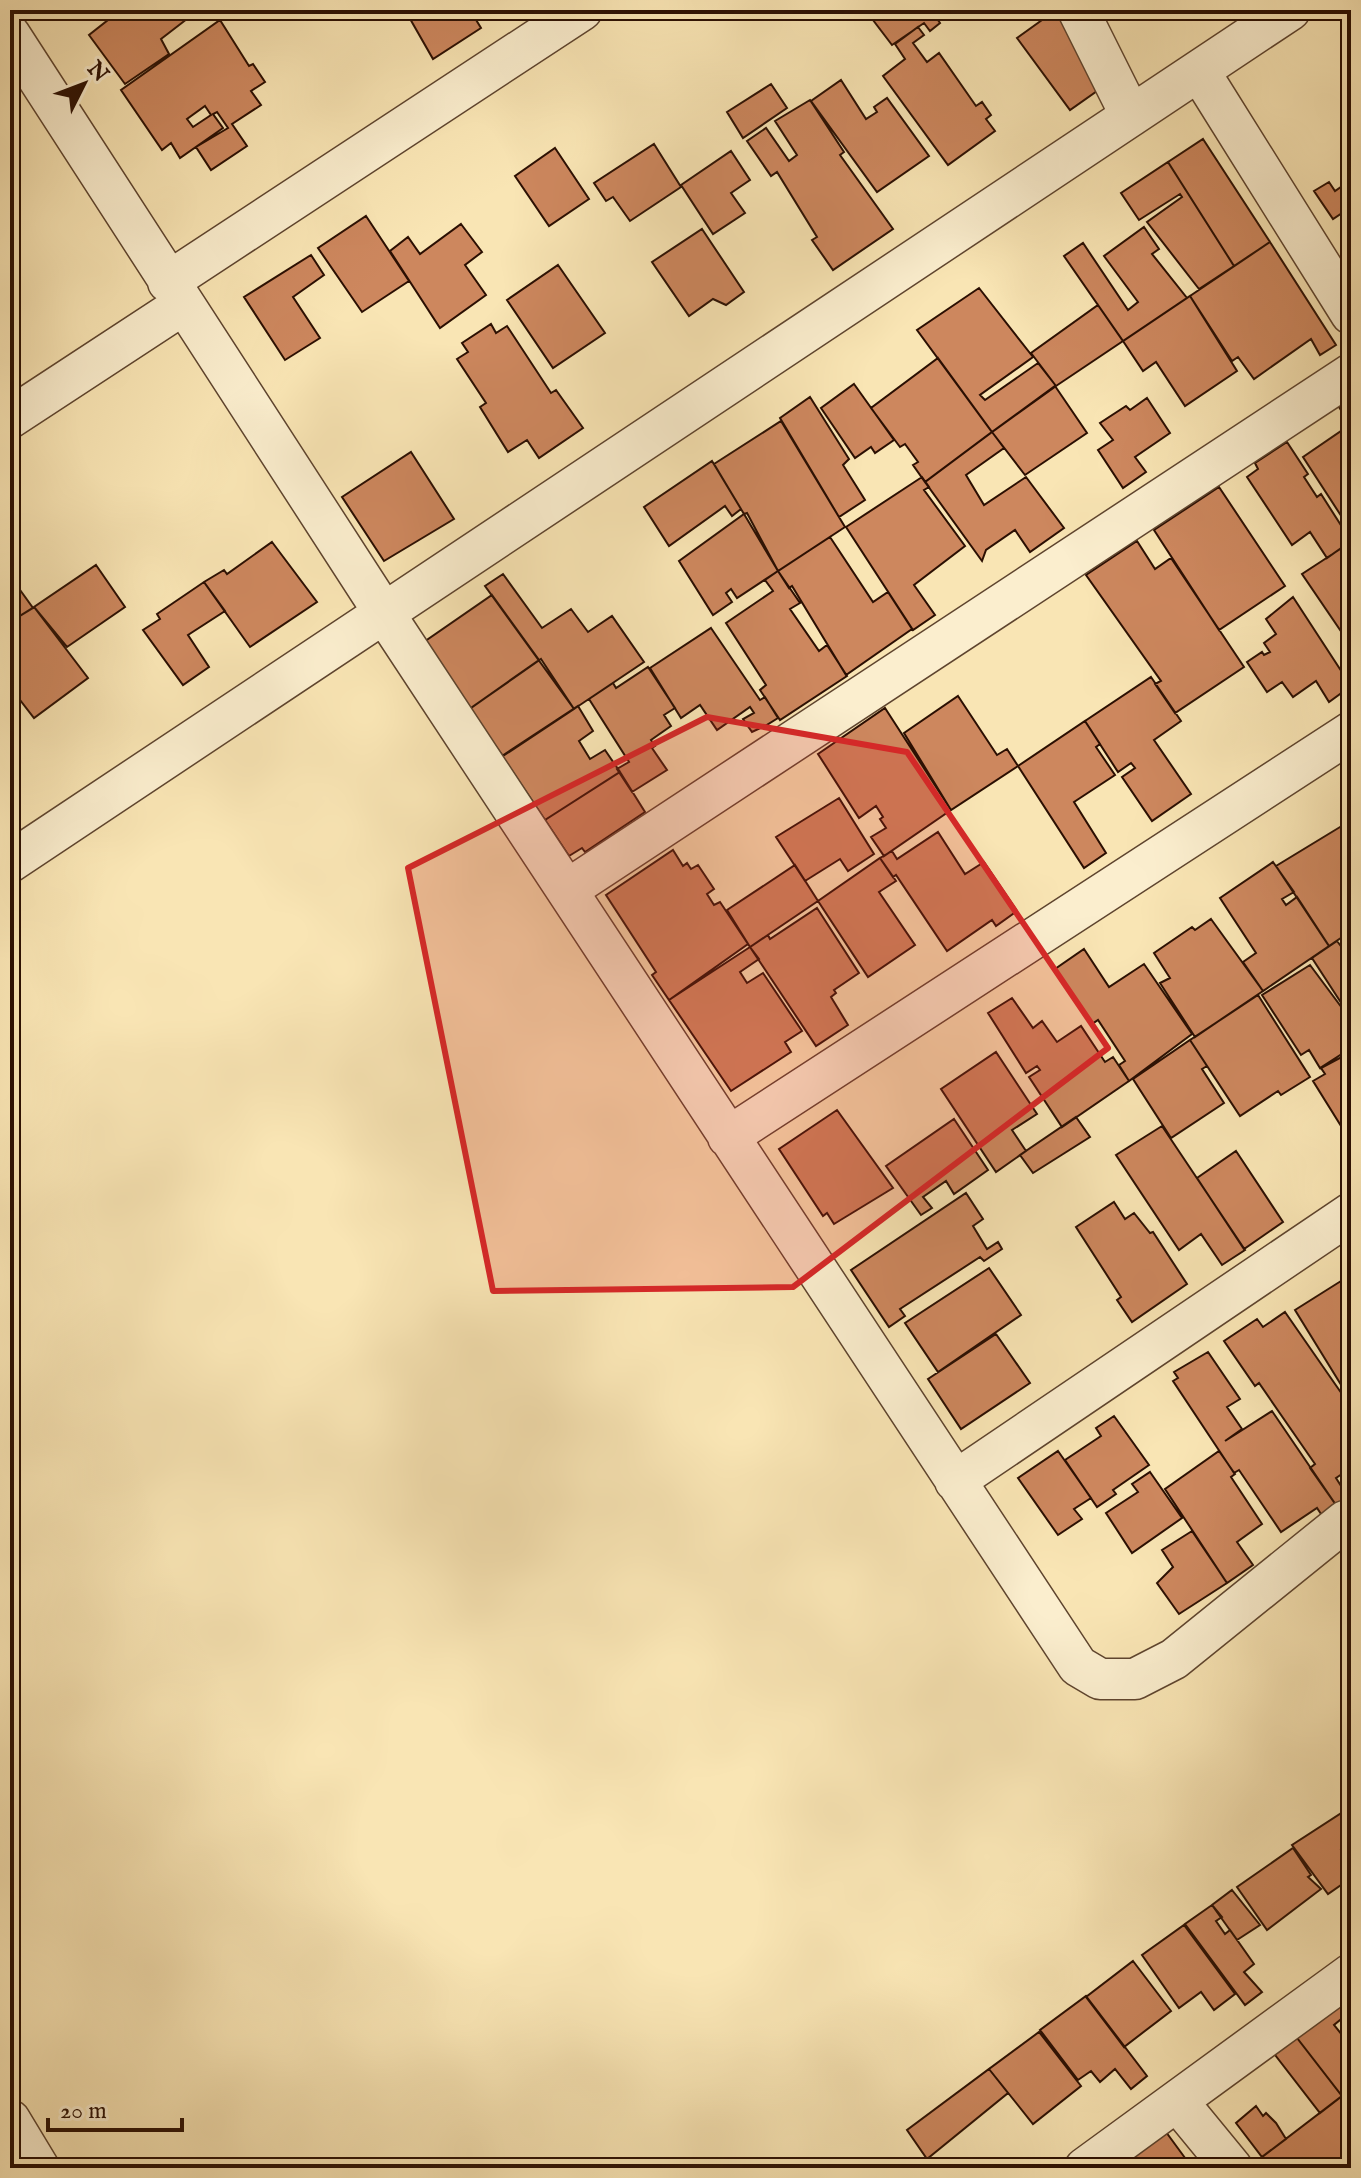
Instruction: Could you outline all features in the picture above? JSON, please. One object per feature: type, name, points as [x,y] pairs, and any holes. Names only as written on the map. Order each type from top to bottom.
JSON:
[{"type":"street","points":[[10,418],[176,293],[582,10]]},
{"type":"street","points":[[1078,10],[1131,116]]},
{"type":"street","points":[[10,862],[1290,10]]},
{"type":"street","points":[[10,35],[384,613],[1078,1666],[1100,1679],[1135,1679],[1174,1659],[1345,1521]]},
{"type":"street","points":[[1199,71],[1351,314]]},
{"type":"street","points":[[567,890],[1351,374]]},
{"type":"street","points":[[728,1137],[1351,732]]},
{"type":"street","points":[[955,1481],[1351,1213]]},
{"type":"street","points":[[1085,2168],[1351,1974]]},
{"type":"street","points":[[1177,2101],[1232,2168]]},
{"type":"street","points":[[10,2120],[39,2168]]},
{"type":"highlighted area","points":[[707,717],[907,752],[1108,1048],[793,1287],[493,1291],[408,868]]},
{"type":"building","points":[[108,10],[196,12],[161,39],[169,54],[125,84],[89,35],[113,16]]},
{"type":"building","points":[[405,10],[470,10],[481,28],[433,59]]},
{"type":"building","points":[[888,10],[931,10],[940,23],[930,31],[924,23],[892,45],[873,20]]},
{"type":"building","points":[[1056,10],[1062,10],[1114,79],[1070,110],[1017,38]]},
{"type":"building","points":[[220,20],[249,66],[253,64],[265,82],[251,91],[261,105],[232,124],[247,146],[211,170],[196,147],[228,128],[217,112],[213,114],[223,128],[180,158],[171,143],[162,150],[121,90]],"holes":[[[205,106],[211,115],[193,127],[187,119]]]},
{"type":"building","points":[[918,27],[924,35],[913,43],[927,62],[939,53],[976,106],[982,102],[991,115],[986,119],[995,131],[948,165],[883,76],[905,59],[895,44]]},
{"type":"building","points":[[841,80],[866,119],[877,112],[874,107],[887,98],[929,156],[877,192],[811,101]]},
{"type":"building","points":[[771,84],[787,108],[743,138],[727,112]]},
{"type":"building","points":[[810,100],[844,152],[840,155],[893,229],[833,270],[812,240],[817,237],[777,172],[771,176],[747,141],[766,128],[789,161],[797,155],[775,121]]},
{"type":"building","points":[[1203,139],[1270,242],[1234,266],[1168,162]]},
{"type":"building","points":[[654,144],[681,187],[630,221],[613,197],[606,201],[594,183]]},
{"type":"building","points":[[555,148],[589,199],[549,226],[515,176]]},
{"type":"building","points":[[731,151],[750,180],[731,193],[745,213],[713,234],[681,185]]},
{"type":"building","points":[[1168,162],[1234,266],[1199,289],[1147,222],[1182,197],[1180,194],[1139,220],[1121,193]]},
{"type":"building","points":[[1351,180],[1351,207],[1333,219],[1314,191],[1329,182],[1335,191]]},
{"type":"building","points":[[366,216],[409,281],[362,312],[318,248]]},
{"type":"building","points":[[461,224],[482,252],[465,265],[486,295],[440,328],[390,251],[408,237],[420,254]]},
{"type":"building","points":[[1144,227],[1159,249],[1152,254],[1187,298],[1123,341],[1064,256],[1083,243],[1128,310],[1138,302],[1104,256]]},
{"type":"building","points":[[702,229],[744,292],[726,305],[713,299],[689,316],[652,262]]},
{"type":"building","points":[[1270,242],[1336,345],[1320,355],[1311,339],[1254,379],[1238,357],[1232,361],[1190,296]]},
{"type":"building","points":[[311,255],[324,275],[293,297],[320,338],[285,360],[244,297]]},
{"type":"building","points":[[558,265],[605,333],[553,368],[507,300]]},
{"type":"building","points":[[979,288],[1033,357],[980,395],[985,400],[1038,363],[1056,386],[992,432],[917,330]]},
{"type":"building","points":[[1190,296],[1237,371],[1185,406],[1156,362],[1143,371],[1123,341]]},
{"type":"building","points":[[1098,305],[1123,341],[1056,386],[1031,353]]},
{"type":"building","points":[[491,324],[496,333],[507,326],[551,393],[556,390],[583,428],[539,458],[527,440],[508,452],[480,407],[486,403],[457,359],[468,352],[462,343]]},
{"type":"building","points":[[938,358],[992,432],[925,482],[913,465],[918,462],[905,444],[900,447],[871,408]]},
{"type":"building","points":[[854,384],[894,440],[875,453],[871,447],[855,458],[821,408]]},
{"type":"building","points":[[1055,386],[1087,433],[1025,475],[992,432]]},
{"type":"building","points":[[810,397],[849,459],[843,465],[865,500],[839,517],[780,418]]},
{"type":"building","points":[[1147,398],[1170,433],[1135,457],[1146,472],[1123,488],[1098,450],[1113,440],[1100,423],[1126,406],[1130,410]]},
{"type":"building","points":[[1351,399],[1351,426],[1339,407]]},
{"type":"building","points":[[781,421],[845,527],[778,571],[747,513],[744,514],[714,464]]},
{"type":"building","points":[[1344,429],[1351,439],[1351,541],[1345,530],[1349,528],[1303,457]]},
{"type":"building","points":[[992,432],[1004,448],[966,475],[984,505],[1026,477],[1064,528],[1030,552],[1015,530],[986,550],[982,561],[925,482]]},
{"type":"building","points":[[1287,442],[1308,474],[1304,477],[1317,497],[1321,494],[1351,541],[1327,558],[1310,532],[1292,545],[1247,477],[1258,469],[1255,463]]},
{"type":"building","points":[[411,452],[454,519],[384,561],[342,497]]},
{"type":"building","points":[[712,461],[741,509],[732,516],[725,506],[669,546],[644,507]]},
{"type":"building","points":[[922,477],[929,487],[924,490],[965,546],[914,585],[935,615],[913,630],[846,527]]},
{"type":"building","points":[[1219,487],[1285,586],[1219,630],[1154,530]]},
{"type":"building","points":[[744,514],[778,571],[737,598],[731,589],[726,593],[732,602],[713,615],[679,561]]},
{"type":"building","points":[[830,537],[873,602],[888,592],[912,629],[846,675],[792,586],[789,588],[778,571]]},
{"type":"building","points":[[1137,541],[1155,569],[1171,558],[1244,667],[1175,713],[1155,684],[1161,681],[1086,575]]},
{"type":"building","points":[[272,542],[317,602],[250,647],[204,582],[224,570],[227,574]]},
{"type":"building","points":[[1351,542],[1351,646],[1302,574]]},
{"type":"building","points":[[96,565],[125,607],[67,647],[34,607]]},
{"type":"building","points":[[778,571],[800,603],[790,609],[819,651],[827,645],[847,676],[780,720],[760,690],[766,685],[726,623],[773,591],[765,580]]},
{"type":"building","points":[[503,574],[542,628],[571,609],[588,632],[612,616],[644,662],[574,709],[485,586]]},
{"type":"building","points":[[10,576],[33,608],[10,622]]},
{"type":"building","points":[[204,582],[225,611],[188,635],[209,667],[183,685],[143,630],[160,619],[157,614]]},
{"type":"building","points":[[492,595],[539,660],[468,710],[421,644]]},
{"type":"building","points":[[1293,597],[1351,686],[1329,702],[1316,681],[1293,697],[1282,682],[1267,692],[1247,662],[1262,652],[1264,655],[1270,652],[1264,643],[1276,634],[1266,619]]},
{"type":"building","points":[[34,607],[88,678],[34,718],[10,687],[10,622]]},
{"type":"building","points":[[711,628],[760,700],[765,697],[778,718],[752,732],[743,719],[754,713],[750,707],[717,730],[700,705],[681,718],[650,668]]},
{"type":"building","points":[[541,659],[574,709],[503,756],[468,710]]},
{"type":"building","points":[[648,667],[675,708],[664,715],[671,726],[651,740],[655,746],[652,748],[667,770],[632,792],[617,769],[629,762],[589,699],[613,683],[616,688]]},
{"type":"building","points":[[1151,677],[1181,721],[1154,740],[1191,794],[1152,821],[1122,777],[1135,768],[1131,763],[1118,772],[1085,721]]},
{"type":"building","points":[[958,696],[997,755],[1007,749],[1018,766],[951,810],[904,733]]},
{"type":"building","points":[[578,706],[593,731],[579,741],[590,759],[605,750],[620,772],[545,820],[502,756]]},
{"type":"building","points":[[885,708],[951,810],[884,856],[871,837],[886,828],[876,806],[859,818],[818,754]]},
{"type":"building","points":[[1085,721],[1100,744],[1096,747],[1115,775],[1074,802],[1106,853],[1084,868],[1018,766]]},
{"type":"building","points":[[620,772],[645,812],[585,852],[582,848],[569,856],[545,820]]},
{"type":"building","points":[[839,798],[874,854],[848,871],[840,859],[805,881],[776,837]]},
{"type":"building","points":[[1345,824],[1351,833],[1351,931],[1329,946],[1276,866]]},
{"type":"building","points":[[938,832],[965,874],[984,862],[1017,911],[996,926],[992,920],[947,951],[896,875],[893,877],[880,858],[892,851],[897,859]]},
{"type":"building","points":[[673,850],[683,866],[687,863],[691,869],[698,865],[714,889],[707,894],[714,905],[720,902],[748,944],[669,1000],[652,975],[656,972],[606,895]]},
{"type":"building","points":[[880,858],[896,881],[879,892],[915,945],[868,977],[818,901]]},
{"type":"building","points":[[1273,862],[1294,892],[1282,899],[1286,905],[1297,897],[1329,946],[1263,991],[1243,962],[1256,953],[1220,898]]},
{"type":"building","points":[[795,865],[818,901],[750,947],[727,910]]},
{"type":"building","points":[[817,908],[859,973],[834,990],[836,993],[831,997],[848,1025],[816,1046],[750,947],[768,935],[770,939]]},
{"type":"building","points":[[1211,919],[1263,991],[1195,1037],[1160,983],[1170,978],[1154,953],[1192,927],[1195,930]]},
{"type":"building","points":[[1337,941],[1343,949],[1351,944],[1351,1018],[1312,958]]},
{"type":"building","points":[[750,947],[759,959],[740,972],[747,983],[763,973],[802,1031],[785,1042],[791,1052],[731,1091],[669,1000]]},
{"type":"building","points":[[1084,949],[1109,987],[1144,964],[1192,1034],[1129,1081],[1119,1065],[1125,1061],[1098,1020],[1092,1024],[1055,969]]},
{"type":"building","points":[[1310,965],[1342,1008],[1341,1017],[1351,1033],[1351,1048],[1320,1068],[1309,1050],[1301,1055],[1262,995]]},
{"type":"building","points":[[1258,995],[1310,1077],[1281,1095],[1278,1091],[1240,1116],[1190,1040]]},
{"type":"building","points":[[1012,998],[1033,1028],[1042,1021],[1057,1042],[1081,1026],[1105,1062],[1113,1057],[1129,1081],[1062,1127],[1029,1077],[1040,1070],[1037,1066],[1026,1073],[988,1013]]},
{"type":"building","points":[[1190,1040],[1207,1066],[1202,1069],[1224,1103],[1171,1138],[1133,1079]]},
{"type":"building","points":[[996,1052],[1037,1114],[1012,1130],[1026,1151],[996,1172],[941,1089]]},
{"type":"building","points":[[1351,1052],[1351,1142],[1313,1081],[1325,1074],[1321,1068]]},
{"type":"building","points":[[837,1110],[893,1188],[834,1224],[827,1213],[823,1216],[779,1149]]},
{"type":"building","points":[[1076,1117],[1090,1137],[1033,1173],[1020,1155]]},
{"type":"building","points":[[954,1119],[988,1170],[954,1194],[946,1181],[923,1197],[932,1208],[921,1215],[886,1166]]},
{"type":"building","points":[[1162,1126],[1245,1250],[1222,1265],[1201,1234],[1179,1250],[1116,1155]]},
{"type":"building","points":[[1236,1151],[1283,1222],[1244,1249],[1197,1178]]},
{"type":"building","points":[[966,1193],[983,1219],[973,1226],[987,1249],[998,1242],[1002,1249],[984,1261],[980,1257],[900,1309],[905,1316],[889,1327],[851,1270]]},
{"type":"building","points":[[1114,1202],[1125,1219],[1134,1213],[1150,1233],[1153,1232],[1187,1284],[1132,1322],[1117,1300],[1121,1297],[1076,1227]]},
{"type":"building","points":[[989,1268],[1021,1315],[938,1372],[905,1323]]},
{"type":"building","points":[[1341,1281],[1351,1296],[1351,1401],[1295,1310]]},
{"type":"building","points":[[1285,1312],[1351,1407],[1351,1468],[1336,1478],[1350,1500],[1338,1508],[1310,1468],[1315,1464],[1259,1383],[1255,1386],[1224,1341],[1257,1319],[1263,1327]]},
{"type":"building","points":[[996,1334],[1030,1383],[961,1429],[928,1379]]},
{"type":"building","points":[[1208,1352],[1240,1399],[1227,1407],[1242,1429],[1225,1441],[1272,1411],[1338,1508],[1323,1517],[1317,1508],[1281,1532],[1239,1470],[1234,1473],[1173,1381],[1178,1378],[1174,1372]]},
{"type":"building","points":[[1114,1416],[1149,1465],[1113,1490],[1116,1494],[1097,1507],[1065,1460],[1101,1436],[1096,1428]]},
{"type":"building","points":[[1058,1451],[1091,1498],[1074,1509],[1082,1519],[1058,1535],[1018,1478]]},
{"type":"building","points":[[1219,1451],[1235,1474],[1231,1477],[1262,1524],[1237,1542],[1253,1565],[1227,1583],[1165,1489]]},
{"type":"building","points":[[1150,1472],[1182,1518],[1132,1553],[1106,1513],[1138,1492],[1132,1484]]},
{"type":"building","points":[[1192,1531],[1227,1583],[1179,1614],[1157,1583],[1173,1567],[1162,1550]]},
{"type":"building","points":[[1343,1812],[1351,1825],[1351,1843],[1341,1850],[1351,1867],[1351,1878],[1328,1894],[1292,1845]]},
{"type":"building","points":[[1293,1848],[1311,1875],[1308,1877],[1321,1889],[1267,1930],[1237,1887]]},
{"type":"building","points":[[1232,1890],[1260,1925],[1237,1940],[1212,1905]]},
{"type":"building","points":[[1212,1905],[1222,1917],[1216,1921],[1225,1934],[1230,1930],[1254,1964],[1244,1972],[1262,1992],[1245,2005],[1185,1924]]},
{"type":"building","points":[[1184,1925],[1235,1994],[1214,2010],[1201,1992],[1179,2008],[1142,1955]]},
{"type":"building","points":[[1133,1961],[1171,2011],[1124,2047],[1086,1997]]},
{"type":"building","points":[[1086,1996],[1147,2076],[1131,2089],[1115,2069],[1100,2082],[1091,2071],[1078,2080],[1040,2030]]},
{"type":"building","points":[[1351,1998],[1351,2011],[1334,2025],[1351,2046],[1351,2089],[1342,2096],[1294,2034]]},
{"type":"building","points":[[1039,2032],[1081,2086],[1033,2124],[989,2069]]},
{"type":"building","points":[[1294,2034],[1342,2096],[1320,2113],[1272,2051]]},
{"type":"building","points":[[989,2069],[1008,2093],[927,2159],[907,2130]]},
{"type":"building","points":[[1342,2096],[1351,2107],[1351,2164],[1346,2168],[1271,2168],[1262,2157]]},
{"type":"building","points":[[1256,2106],[1263,2116],[1266,2113],[1276,2123],[1286,2139],[1262,2157],[1236,2123]]},
{"type":"building","points":[[1166,2132],[1188,2162],[1181,2168],[1121,2165]]}]
